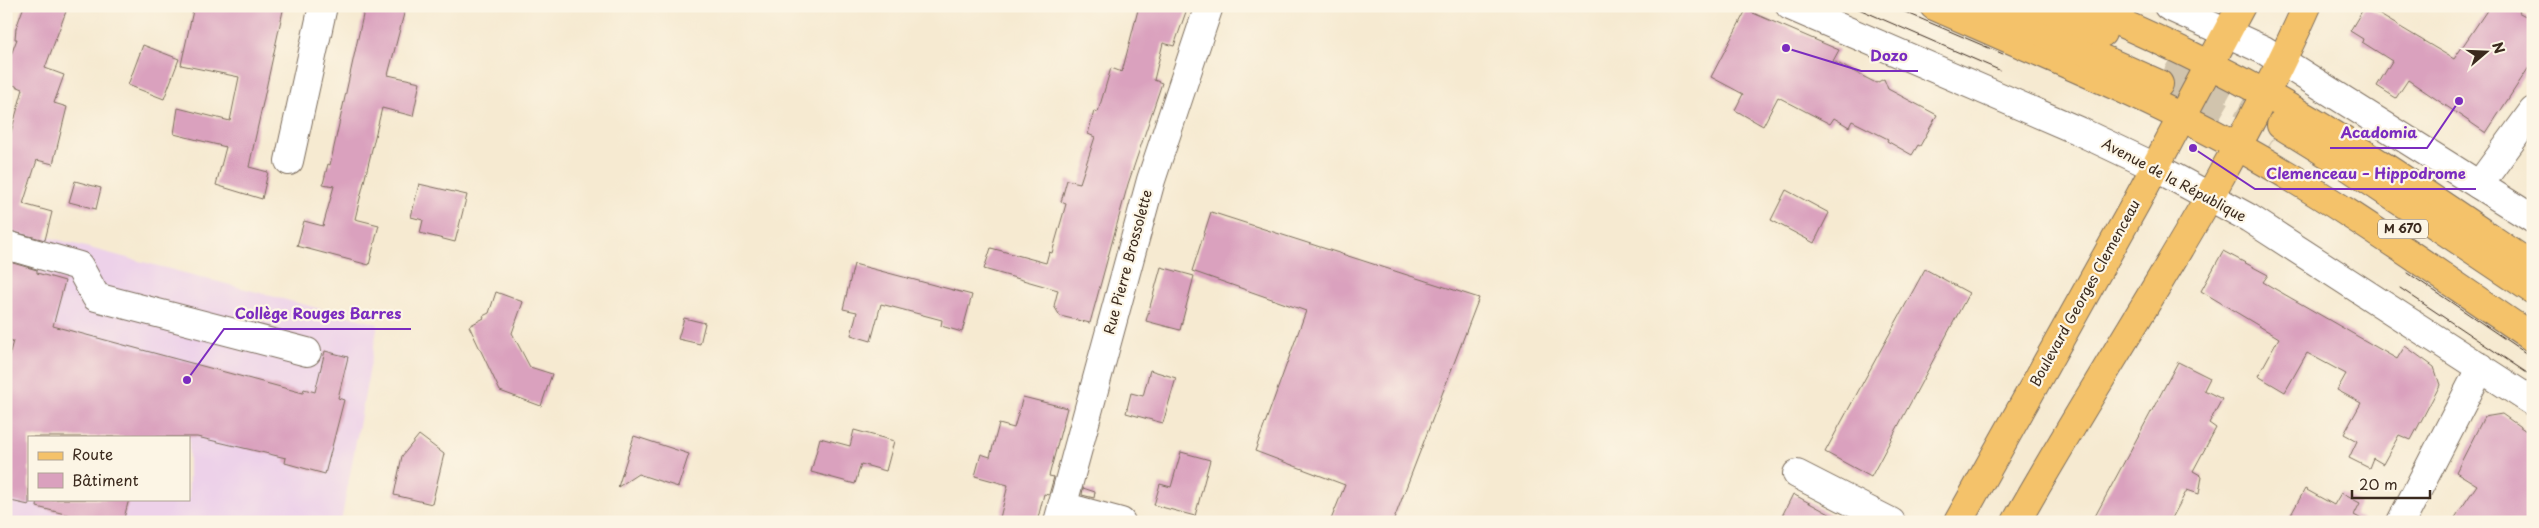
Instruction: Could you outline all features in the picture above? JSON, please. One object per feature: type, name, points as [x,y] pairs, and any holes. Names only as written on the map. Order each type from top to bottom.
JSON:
[{"type":"main road","points":[[1934,6],[2181,118],[2237,146],[2356,220],[2533,338]]},
{"type":"main road","points":[[1983,6],[2163,73],[2040,6]]},
{"type":"main road","points":[[2083,6],[2211,64],[2264,93],[2357,149],[2533,267]]},
{"type":"main road","points":[[2227,33],[2241,6]]},
{"type":"main road","points":[[2016,522],[2074,419],[2210,197],[2307,6]]},
{"type":"main road","name":"Boulevard Georges Clemenceau","points":[[1958,522],[2155,167],[2227,33]]},
{"type":"main road","name":"M 670","points":[[2533,290],[2349,167],[2276,135],[2533,317]]},
{"type":"street","points":[[289,161],[323,6]]},
{"type":"street","name":"Rue Pierre Brossolette","points":[[1060,514],[1151,180],[1209,6]]},
{"type":"street","name":"Avenue de la République","points":[[1790,6],[2081,132],[2155,167],[2210,197],[2330,269],[2533,402]]},
{"type":"street","points":[[2168,6],[2280,60],[2533,219]]},
{"type":"street","points":[[2479,184],[2533,111]]},
{"type":"street","points":[[6,245],[79,266],[96,297],[307,352]]},
{"type":"street","points":[[2401,522],[2482,368]]},
{"type":"street","points":[[1797,474],[1890,522]]},
{"type":"street","points":[[1060,514],[1121,522]]},
{"type":"shaded area","points":[[6,226],[378,324],[341,522],[6,522]]},
{"type":"building","points":[[24,6],[68,6],[45,68],[64,75],[54,103],[67,107],[53,164],[37,160],[23,204],[52,212],[45,240],[6,230],[6,150],[23,89],[6,82],[6,68],[17,39],[15,39],[16,28]]},
{"type":"building","points":[[194,6],[284,6],[249,167],[268,172],[262,199],[216,185],[226,147],[174,134],[178,108],[230,121],[239,77],[181,65]]},
{"type":"building","points":[[365,6],[406,6],[388,75],[420,82],[413,116],[382,108],[355,219],[379,225],[369,265],[297,246],[304,221],[323,226],[334,186],[323,184],[328,164],[330,165]]},
{"type":"building","points":[[1139,6],[1188,6],[1174,46],[1163,43],[1154,80],[1162,83],[1128,184],[1090,323],[1060,316],[1054,306],[1058,290],[984,269],[991,248],[1046,263],[1049,252],[1052,253],[1066,204],[1061,202],[1067,180],[1080,183],[1095,137],[1088,134],[1094,111],[1098,112],[1111,68],[1122,72]]},
{"type":"building","points":[[2365,6],[2454,59],[2490,6],[2521,6],[2518,12],[2533,20],[2533,61],[2486,133],[2408,80],[2396,98],[2377,86],[2392,61],[2362,42],[2363,39],[2350,31]]},
{"type":"building","points":[[1746,10],[1839,50],[1833,61],[1876,83],[1884,79],[1888,89],[1937,115],[1920,146],[1918,145],[1912,155],[1887,141],[1888,139],[1852,121],[1849,127],[1834,118],[1830,124],[1778,97],[1763,126],[1735,110],[1743,94],[1711,77]]},
{"type":"building","points":[[143,45],[179,59],[164,99],[128,85]]},
{"type":"building","points":[[75,181],[101,188],[96,209],[69,202]]},
{"type":"building","points":[[419,184],[467,195],[455,242],[420,233],[423,220],[411,217]]},
{"type":"building","points":[[1786,190],[1829,213],[1814,243],[1771,220]]},
{"type":"building","points":[[1211,212],[1479,298],[1393,522],[1330,522],[1345,485],[1255,451],[1306,311],[1192,271]]},
{"type":"building","points":[[2223,251],[2268,275],[2263,282],[2397,359],[2405,346],[2434,367],[2440,385],[2411,440],[2399,435],[2383,464],[2373,458],[2369,468],[2349,458],[2357,441],[2344,434],[2361,403],[2337,390],[2346,374],[2307,353],[2285,392],[2258,376],[2279,338],[2201,291]]},
{"type":"building","points":[[6,261],[65,281],[53,326],[303,393],[304,389],[315,392],[325,351],[348,357],[338,398],[344,400],[325,474],[285,463],[286,458],[190,436],[28,436],[29,505],[6,500],[6,367],[13,341],[6,340]]},
{"type":"building","points":[[854,264],[972,295],[962,332],[941,326],[942,320],[881,304],[871,341],[851,335],[857,312],[843,309]]},
{"type":"building","points":[[1161,267],[1194,276],[1180,330],[1146,321]]},
{"type":"building","points":[[1925,269],[1969,293],[1871,477],[1825,452]]},
{"type":"building","points":[[496,292],[523,302],[512,333],[530,367],[552,374],[541,406],[500,391],[469,326],[489,313]]},
{"type":"building","points":[[684,318],[705,323],[700,344],[678,339]]},
{"type":"building","points":[[2178,362],[2210,378],[2204,390],[2222,399],[2209,423],[2216,428],[2193,471],[2202,476],[2199,494],[2187,490],[2170,522],[2092,522]]},
{"type":"building","points":[[1150,370],[1176,378],[1163,423],[1126,413],[1131,393],[1143,396]]},
{"type":"building","points":[[1023,397],[1067,408],[1049,476],[1054,477],[1049,495],[1044,494],[1037,522],[1014,522],[1000,518],[1008,485],[975,476],[981,454],[990,457],[999,424],[1014,428]]},
{"type":"building","points":[[2502,414],[2533,436],[2533,522],[2452,522],[2477,485],[2456,472],[2484,417]]},
{"type":"building","points":[[854,430],[894,441],[886,471],[861,464],[855,484],[811,472],[820,438],[850,446]]},
{"type":"building","points":[[419,435],[444,454],[432,504],[394,495],[402,456]]},
{"type":"building","points":[[634,436],[689,454],[678,487],[638,474],[618,487]]},
{"type":"building","points":[[1181,452],[1210,460],[1195,516],[1154,505],[1160,484],[1171,487]]},
{"type":"building","points":[[1083,488],[1095,492],[1094,498],[1082,495]]},
{"type":"building","points":[[2305,489],[2334,505],[2341,493],[2360,503],[2354,515],[2367,522],[2287,522]]},
{"type":"building","points":[[1793,494],[1844,522],[1779,522]]},
{"type":"building","points":[[38,500],[129,500],[123,522],[97,522],[37,507]]},
{"type":"tunnel","points":[[2168,62],[2281,125]]},
{"type":"tunnel","points":[[2159,84],[2220,114],[2271,144]]},
{"type":"tram line","points":[[1852,6],[1999,70]]},
{"type":"tram line","points":[[1891,6],[2003,54]]},
{"type":"tram line","points":[[2408,273],[2533,358]]},
{"type":"tram line","points":[[2400,288],[2533,377]]},
{"type":"place","name":"Dozo","points":[[1786,48]]},
{"type":"place","name":"Acadomia","points":[[2459,101]]},
{"type":"place","name":"Clemenceau – Hippodrome","points":[[2193,148]]},
{"type":"place","name":"Collège Rouges Barres","points":[[187,380]]}]
